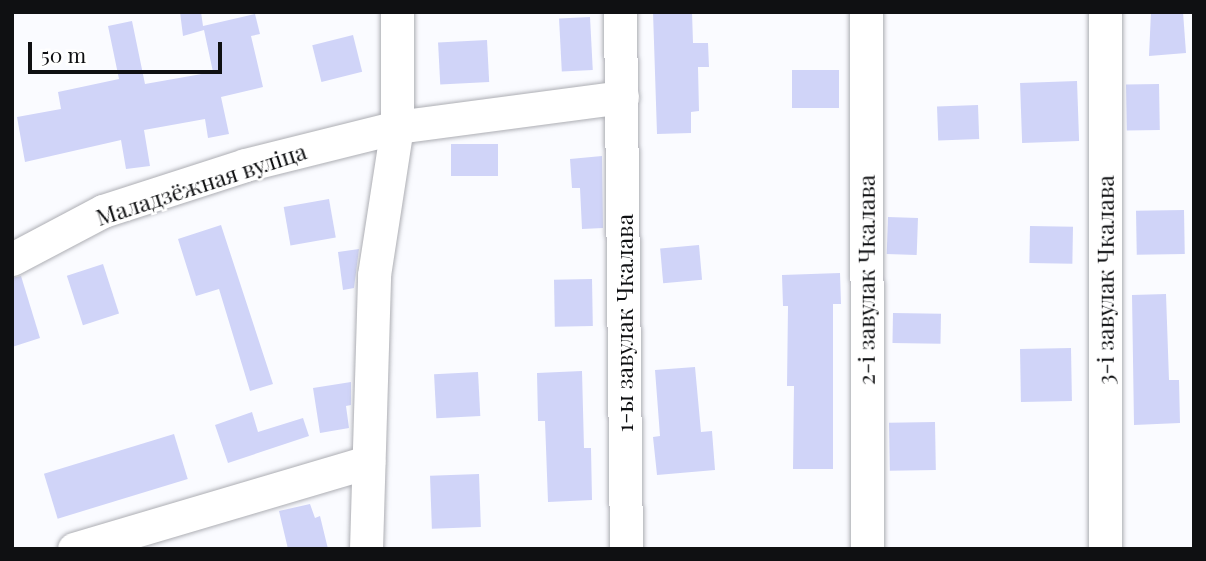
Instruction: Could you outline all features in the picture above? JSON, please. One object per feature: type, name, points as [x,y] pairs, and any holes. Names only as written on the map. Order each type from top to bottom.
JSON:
[{"type":"street","points":[[366,549],[374,275],[397,127],[397,12]]},
{"type":"street","name":"1-ы завулак Чкалава","points":[[621,12],[626,549]]},
{"type":"street","name":"2-і завулак Чкалава","points":[[866,12],[867,549]]},
{"type":"street","name":"3-і завулак Чкалава","points":[[1105,12],[1105,549]]},
{"type":"street","name":"Маладзёжная вуліца","points":[[12,260],[103,211],[245,165],[397,127],[622,97]]},
{"type":"street","points":[[74,549],[368,462]]},
{"type":"building","points":[[180,12],[201,12],[203,26],[255,14],[260,34],[251,36],[263,87],[221,97],[229,134],[208,138],[205,119],[144,130],[150,166],[126,169],[121,140],[25,162],[17,117],[61,109],[58,92],[119,79],[108,26],[132,21],[145,84],[213,72],[204,30],[183,36]]},
{"type":"building","points":[[653,12],[692,12],[693,43],[708,43],[709,67],[698,67],[699,111],[691,112],[691,133],[657,134]]},
{"type":"building","points":[[1151,12],[1183,12],[1186,53],[1149,56]]},
{"type":"building","points":[[590,17],[593,70],[562,72],[559,19]]},
{"type":"building","points":[[353,35],[362,72],[321,82],[312,45]]},
{"type":"building","points":[[487,40],[489,82],[440,85],[438,43]]},
{"type":"building","points":[[792,70],[839,70],[839,108],[792,108]]},
{"type":"building","points":[[1077,81],[1079,141],[1022,143],[1020,83]]},
{"type":"building","points":[[1159,84],[1160,130],[1127,131],[1126,85]]},
{"type":"building","points":[[978,105],[979,139],[938,140],[937,106]]},
{"type":"building","points":[[451,144],[498,144],[498,176],[451,176]]},
{"type":"building","points":[[602,156],[603,228],[582,229],[580,188],[572,188],[570,159]]},
{"type":"building","points":[[329,199],[336,237],[290,245],[284,207]]},
{"type":"building","points":[[1184,210],[1185,254],[1137,255],[1136,211]]},
{"type":"building","points":[[888,217],[918,218],[917,255],[887,254]]},
{"type":"building","points":[[221,225],[273,384],[250,391],[219,289],[196,296],[178,239]]},
{"type":"building","points":[[1030,226],[1073,227],[1072,264],[1029,263]]},
{"type":"building","points":[[699,245],[702,280],[663,283],[660,248]]},
{"type":"building","points":[[359,249],[354,288],[343,290],[338,252]]},
{"type":"building","points":[[103,264],[119,313],[83,325],[67,276]]},
{"type":"building","points":[[840,273],[841,304],[833,304],[833,469],[793,469],[794,386],[787,386],[788,306],[783,306],[782,275]]},
{"type":"building","points":[[21,276],[40,338],[12,347],[12,278]]},
{"type":"building","points":[[592,279],[593,326],[555,327],[554,280]]},
{"type":"building","points":[[1166,294],[1169,380],[1179,380],[1180,423],[1134,425],[1132,295]]},
{"type":"building","points":[[893,313],[941,314],[940,344],[892,343]]},
{"type":"building","points":[[1071,348],[1072,401],[1021,402],[1020,349]]},
{"type":"building","points":[[695,367],[701,432],[712,431],[715,470],[657,475],[653,437],[660,436],[655,370]]},
{"type":"building","points":[[582,371],[584,448],[591,448],[592,500],[548,502],[545,421],[538,421],[537,373]]},
{"type":"building","points":[[478,372],[480,416],[436,418],[434,374]]},
{"type":"building","points":[[351,382],[351,405],[346,406],[349,428],[320,433],[313,388]]},
{"type":"building","points":[[252,412],[258,432],[303,418],[309,436],[228,463],[215,425]]},
{"type":"building","points":[[935,422],[936,470],[890,471],[889,423]]},
{"type":"building","points":[[174,434],[188,479],[58,519],[44,474]]},
{"type":"building","points":[[479,474],[481,527],[432,529],[430,476]]},
{"type":"building","points":[[310,504],[315,518],[320,516],[328,549],[288,549],[279,511]]}]
